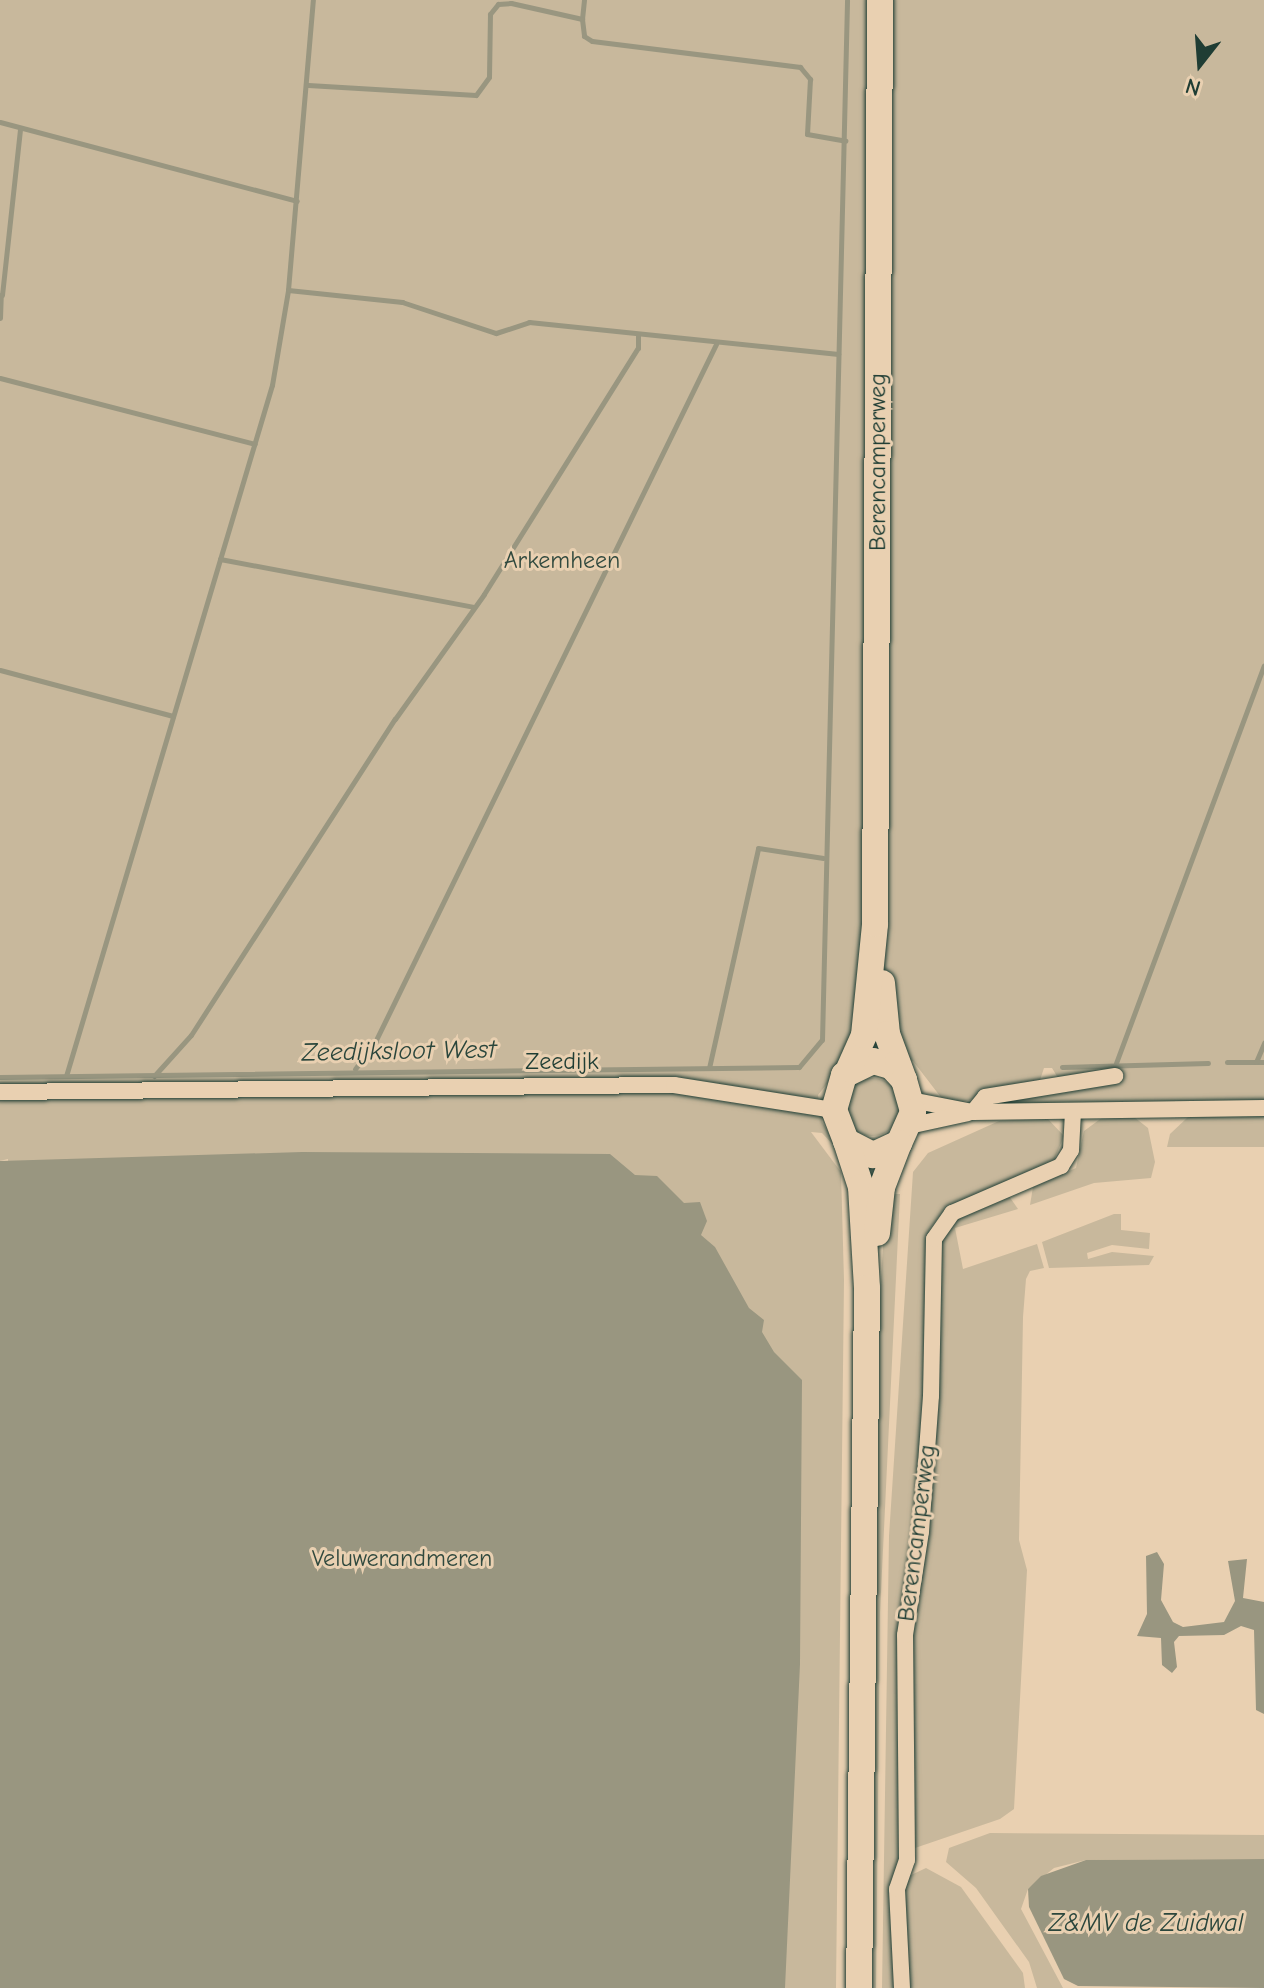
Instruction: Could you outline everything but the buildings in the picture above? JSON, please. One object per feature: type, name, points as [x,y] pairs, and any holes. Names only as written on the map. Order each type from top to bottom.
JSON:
[{"type":"main road","name":"Berencamperweg","points":[[849,1069],[864,1035],[875,924],[880,0]]},
{"type":"main road","name":"Berencamperweg","points":[[875,924],[887,1034],[908,1090]]},
{"type":"main road","points":[[873,1061],[891,1066],[908,1090],[904,1134],[873,1155],[846,1141],[834,1110],[837,1090],[849,1069],[873,1061]]},
{"type":"main road","name":"Berencamperweg","points":[[867,1288],[882,1187],[904,1134]]},
{"type":"main road","name":"Berencamperweg","points":[[846,1141],[861,1187],[867,1288],[859,1988]]},
{"type":"street","points":[[973,1112],[985,1097],[1115,1076]]},
{"type":"street","name":"Zeedijk","points":[[0,1092],[674,1085],[834,1110]]},
{"type":"street","points":[[908,1090],[973,1112]]},
{"type":"street","points":[[904,1134],[973,1112],[1264,1108]]},
{"type":"street","name":"Berencamperweg","points":[[902,1988],[897,1889],[907,1860],[905,1635],[922,1517],[934,1239],[952,1213],[1066,1162],[1073,1111]]},
{"type":"green space","name":"Arkemheen","points":[[0,0],[1264,0],[1264,1102],[991,1104],[1058,1078],[1052,1068],[1044,1068],[1040,1080],[959,1103],[943,1100],[913,1061],[844,1062],[818,1095],[822,1122],[841,1153],[822,1133],[811,1132],[841,1172],[844,1280],[836,1988],[0,1988],[8,1159],[0,1161]]},
{"type":"green space","points":[[872,1078],[883,1080],[892,1087],[899,1096],[899,1118],[892,1127],[883,1134],[872,1136],[861,1134],[852,1127],[845,1118],[843,1107],[845,1096],[852,1087],[861,1080]]},
{"type":"green space","points":[[1264,1114],[1264,1147],[1167,1147],[1170,1134],[1188,1117]]},
{"type":"green space","points":[[1103,1117],[1134,1117],[1148,1128],[1155,1162],[1151,1178],[1094,1183],[1030,1205],[1033,1187],[1076,1168],[1084,1131]]},
{"type":"green space","points":[[1047,1118],[1064,1136],[1054,1160],[945,1209],[929,1230],[925,1395],[915,1532],[899,1634],[901,1859],[891,1889],[897,1988],[882,1988],[889,1536],[913,1172],[928,1153],[999,1121]]},
{"type":"green space","points":[[886,1194],[900,1194],[880,1613],[876,1988],[868,1988],[878,1334]]},
{"type":"green space","points":[[1009,1196],[1018,1209],[955,1228],[963,1269],[1037,1244],[1044,1268],[1030,1271],[1026,1279],[1023,1317],[1019,1540],[1027,1570],[1014,1809],[1000,1819],[915,1848],[911,1635],[939,1245],[952,1221]]},
{"type":"green space","points":[[1121,1214],[1121,1230],[1150,1233],[1149,1249],[1112,1245],[1087,1253],[1088,1259],[1112,1252],[1154,1256],[1149,1265],[1049,1268],[1042,1242]]},
{"type":"green space","points":[[990,1833],[1264,1835],[1264,1859],[1086,1860],[1054,1868],[1028,1889],[1021,1909],[1063,1988],[1037,1988],[1029,1962],[976,1888],[946,1862],[949,1848]]},
{"type":"green space","points":[[926,1868],[961,1887],[1023,1973],[1025,1988],[909,1988],[903,1889],[909,1876]]},
{"type":"water","name":"Veluwerandmeren","points":[[302,1152],[610,1154],[635,1175],[657,1176],[684,1203],[700,1202],[707,1221],[701,1235],[715,1247],[749,1308],[764,1320],[762,1332],[774,1352],[802,1380],[800,1664],[785,1988],[0,1988],[0,1161]]},
{"type":"water","points":[[1157,1552],[1164,1564],[1161,1600],[1173,1622],[1183,1627],[1224,1622],[1235,1601],[1228,1561],[1247,1559],[1243,1598],[1264,1602],[1264,1714],[1256,1710],[1254,1630],[1241,1626],[1224,1635],[1179,1636],[1174,1642],[1177,1667],[1172,1673],[1162,1665],[1161,1638],[1137,1636],[1147,1614],[1146,1556]]},
{"type":"water","name":"Z&MV de Zuidwal","points":[[1264,1859],[1264,1988],[1078,1986],[1064,1979],[1029,1907],[1028,1889],[1041,1876],[1086,1860]]},
{"type":"waterway","points":[[66,1076],[272,385],[288,290],[313,0]]},
{"type":"waterway","points":[[582,19],[584,0]]},
{"type":"waterway","name":"Zeedijksloot West","points":[[0,1077],[799,1067],[822,1040],[847,0]]},
{"type":"waterway","points":[[308,85],[476,95],[489,77],[490,14],[498,4],[511,3],[582,19],[584,36],[592,41],[800,67],[810,79],[807,134],[845,141]]},
{"type":"waterway","points":[[0,122],[297,201]]},
{"type":"waterway","points":[[2,295],[20,128]]},
{"type":"waterway","points":[[288,290],[402,302],[496,333],[529,322],[838,354]]},
{"type":"waterway","points":[[0,318],[1,295]]},
{"type":"waterway","points":[[154,1076],[191,1035],[395,719],[484,594],[638,348],[638,336]]},
{"type":"waterway","name":"Zeedijksloot West","points":[[355,1069],[375,1042],[716,344]]},
{"type":"waterway","points":[[0,378],[255,444]]},
{"type":"waterway","points":[[220,559],[473,607]]},
{"type":"waterway","points":[[1116,1063],[1264,666]]},
{"type":"waterway","points":[[0,670],[173,716]]},
{"type":"waterway","points":[[709,1068],[758,848],[823,858]]},
{"type":"waterway","points":[[1256,1062],[1264,1043]]},
{"type":"waterway","points":[[1227,1062],[1264,1062]]},
{"type":"waterway","points":[[1062,1067],[1208,1063]]}]
